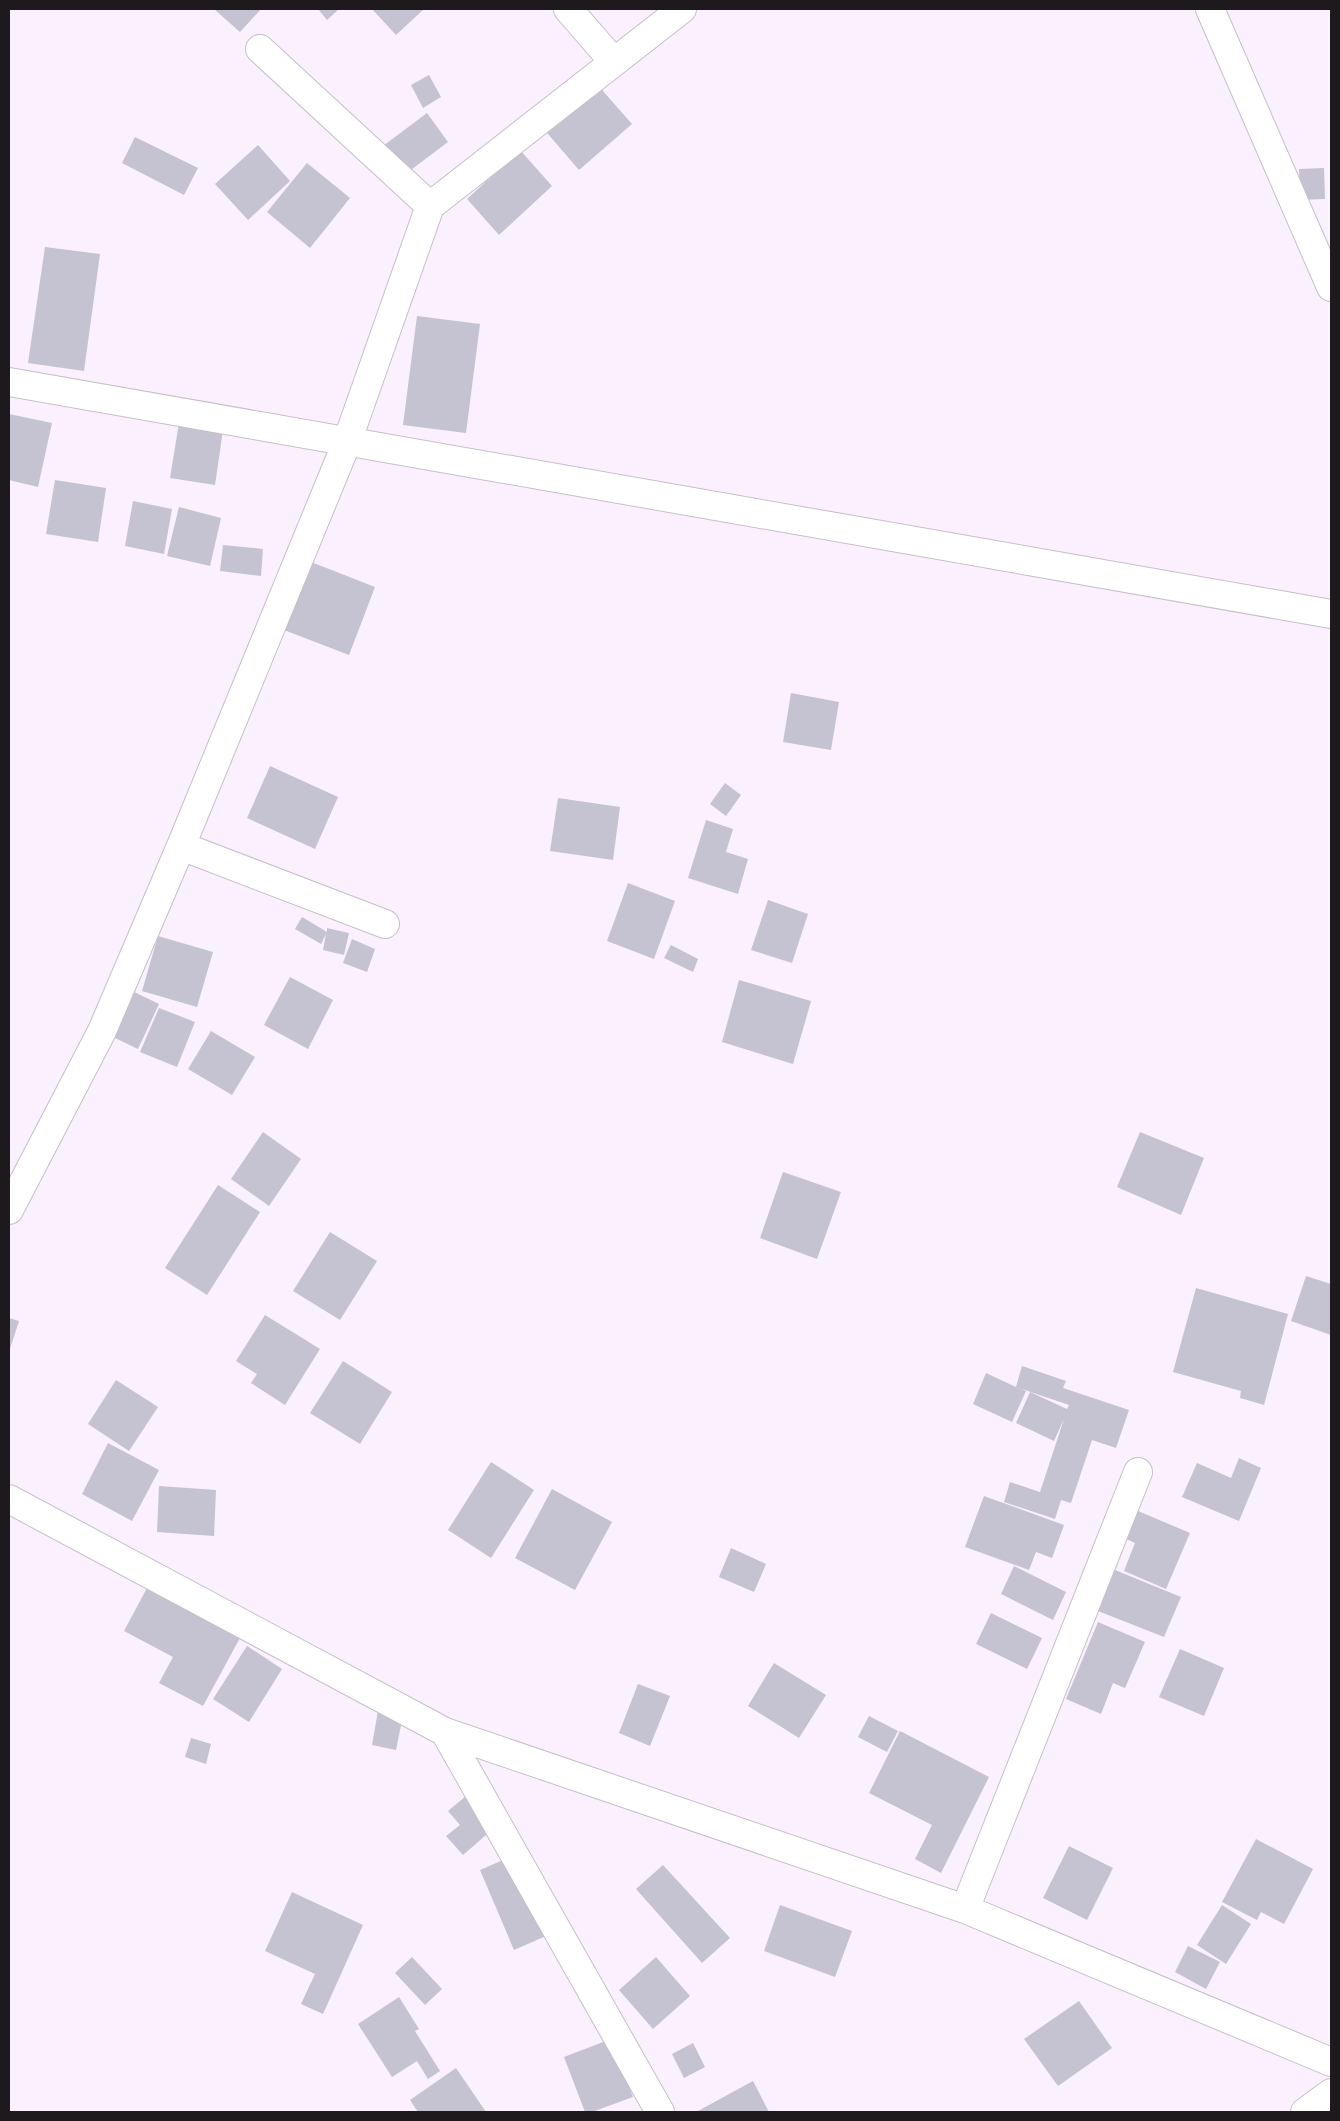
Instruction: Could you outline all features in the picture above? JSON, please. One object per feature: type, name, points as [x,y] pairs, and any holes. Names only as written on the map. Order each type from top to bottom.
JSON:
[{"type":"street","points":[[568,9],[614,62]]},
{"type":"street","points":[[9,1210],[102,1030],[181,846],[347,442],[430,206],[682,9]]},
{"type":"street","points":[[1210,9],[1331,287]]},
{"type":"street","points":[[260,49],[430,206]]},
{"type":"street","points":[[9,382],[1331,614]]},
{"type":"street","points":[[181,846],[385,924]]},
{"type":"street","points":[[965,1909],[1138,1472]]},
{"type":"street","points":[[9,1499],[445,1732],[965,1909],[1331,2062]]},
{"type":"street","points":[[445,1732],[660,2112]]},
{"type":"street","points":[[1305,2112],[1331,2093]]},
{"type":"building","points":[[214,9],[261,9],[240,32]]},
{"type":"building","points":[[318,9],[339,9],[327,20]]},
{"type":"building","points":[[372,9],[424,9],[396,35]]},
{"type":"building","points":[[429,75],[441,97],[423,108],[411,85]]},
{"type":"building","points":[[595,82],[632,124],[579,170],[542,127]]},
{"type":"building","points":[[427,113],[448,142],[400,178],[379,149]]},
{"type":"building","points":[[135,137],[198,168],[184,195],[122,163]]},
{"type":"building","points":[[258,145],[290,181],[248,220],[215,184]]},
{"type":"building","points":[[520,150],[552,186],[499,235],[467,199]]},
{"type":"building","points":[[307,163],[350,198],[310,248],[267,212]]},
{"type":"building","points":[[1324,168],[1325,199],[1300,200],[1299,169]]},
{"type":"building","points":[[45,247],[100,254],[84,371],[28,363]]},
{"type":"building","points":[[417,316],[480,324],[466,433],[403,425]]},
{"type":"building","points":[[9,414],[52,423],[38,487],[9,480]]},
{"type":"building","points":[[179,423],[223,430],[215,485],[170,478]]},
{"type":"building","points":[[55,480],[106,488],[98,542],[46,534]]},
{"type":"building","points":[[133,501],[172,509],[164,554],[125,546]]},
{"type":"building","points":[[179,507],[221,518],[210,566],[167,556]]},
{"type":"building","points":[[223,545],[263,549],[261,576],[220,571]]},
{"type":"building","points":[[311,562],[375,587],[349,655],[284,630]]},
{"type":"building","points":[[791,693],[839,702],[831,750],[783,742]]},
{"type":"building","points":[[270,766],[338,797],[315,849],[247,818]]},
{"type":"building","points":[[725,783],[741,795],[726,816],[710,804]]},
{"type":"building","points":[[558,798],[620,807],[613,860],[550,851]]},
{"type":"building","points":[[706,820],[733,829],[726,852],[748,859],[738,894],[688,878]]},
{"type":"building","points":[[628,883],[675,901],[654,959],[607,941]]},
{"type":"building","points":[[768,900],[808,914],[792,963],[751,950]]},
{"type":"building","points":[[302,917],[327,932],[327,928],[349,933],[344,955],[323,950],[326,934],[321,944],[295,929]]},
{"type":"building","points":[[158,936],[213,952],[197,1007],[142,991]]},
{"type":"building","points":[[352,939],[375,949],[367,972],[343,963]]},
{"type":"building","points":[[671,945],[698,959],[693,972],[664,958]]},
{"type":"building","points":[[290,977],[333,1000],[308,1049],[264,1025]]},
{"type":"building","points":[[739,980],[811,1001],[793,1064],[722,1042]]},
{"type":"building","points":[[132,991],[159,1004],[138,1049],[111,1036]]},
{"type":"building","points":[[159,1008],[195,1022],[177,1067],[140,1052]]},
{"type":"building","points":[[211,1031],[255,1057],[232,1095],[188,1069]]},
{"type":"building","points":[[263,1132],[301,1159],[269,1206],[231,1179]]},
{"type":"building","points":[[1140,1132],[1204,1158],[1181,1215],[1117,1187]]},
{"type":"building","points":[[783,1172],[841,1192],[817,1259],[760,1238]]},
{"type":"building","points":[[218,1185],[260,1212],[207,1295],[165,1268]]},
{"type":"building","points":[[330,1232],[377,1261],[340,1320],[293,1291]]},
{"type":"building","points":[[1306,1276],[1331,1284],[1331,1335],[1291,1321]]},
{"type":"building","points":[[1196,1288],[1288,1314],[1264,1405],[1240,1398],[1241,1391],[1173,1372]]},
{"type":"building","points":[[265,1315],[320,1349],[285,1405],[251,1383],[257,1374],[236,1361]]},
{"type":"building","points":[[9,1318],[19,1321],[9,1352]]},
{"type":"building","points":[[343,1361],[392,1392],[360,1444],[310,1413]]},
{"type":"building","points":[[1022,1366],[1066,1381],[1063,1388],[1129,1410],[1116,1448],[1092,1440],[1071,1503],[1061,1500],[1055,1519],[1004,1502],[1010,1482],[1040,1492],[1064,1419],[1054,1441],[1016,1423],[1030,1392],[1067,1409],[1069,1405],[1019,1388],[1026,1391],[1012,1422],[973,1404],[986,1373],[1016,1387]]},
{"type":"building","points":[[116,1380],[158,1407],[129,1451],[88,1424]]},
{"type":"building","points":[[108,1443],[159,1470],[132,1521],[82,1494]]},
{"type":"building","points":[[1239,1458],[1261,1468],[1239,1521],[1182,1497],[1197,1463],[1231,1478]]},
{"type":"building","points":[[491,1462],[534,1490],[491,1558],[448,1530]]},
{"type":"building","points":[[159,1486],[216,1490],[214,1536],[157,1532]]},
{"type":"building","points":[[552,1489],[612,1522],[575,1590],[515,1558]]},
{"type":"building","points":[[984,1496],[1064,1525],[1052,1558],[1036,1552],[1029,1570],[965,1547]]},
{"type":"building","points":[[1131,1508],[1190,1533],[1166,1589],[1124,1571],[1135,1543],[1120,1536]]},
{"type":"building","points":[[731,1548],[766,1564],[754,1592],[719,1577]]},
{"type":"building","points":[[1014,1566],[1066,1592],[1053,1620],[1001,1594]]},
{"type":"building","points":[[1115,1570],[1181,1597],[1164,1637],[1098,1611]]},
{"type":"building","points":[[147,1588],[240,1638],[203,1706],[159,1683],[173,1657],[124,1631]]},
{"type":"building","points":[[991,1613],[1042,1638],[1027,1669],[976,1644]]},
{"type":"building","points":[[1098,1622],[1145,1642],[1125,1688],[1113,1683],[1101,1714],[1066,1699]]},
{"type":"building","points":[[247,1646],[282,1669],[249,1722],[213,1699]]},
{"type":"building","points":[[1180,1649],[1224,1668],[1204,1716],[1159,1697]]},
{"type":"building","points":[[774,1663],[826,1695],[799,1738],[748,1706]]},
{"type":"building","points":[[638,1684],[670,1696],[650,1746],[619,1733]]},
{"type":"building","points":[[379,1705],[404,1710],[396,1750],[372,1745]]},
{"type":"building","points":[[869,1716],[898,1731],[887,1752],[858,1737]]},
{"type":"building","points":[[900,1731],[989,1777],[941,1873],[915,1859],[932,1825],[869,1793]]},
{"type":"building","points":[[191,1738],[211,1744],[206,1764],[185,1757]]},
{"type":"building","points":[[466,1796],[493,1829],[463,1855],[446,1836],[460,1825],[448,1811]]},
{"type":"building","points":[[1256,1839],[1313,1869],[1284,1924],[1261,1912],[1257,1920],[1222,1902]]},
{"type":"building","points":[[1069,1846],[1113,1868],[1087,1920],[1043,1898]]},
{"type":"building","points":[[512,1856],[546,1936],[514,1950],[480,1870]]},
{"type":"building","points":[[663,1865],[730,1938],[702,1963],[636,1889]]},
{"type":"building","points":[[292,1892],[363,1925],[323,2014],[301,2004],[315,1974],[265,1951]]},
{"type":"building","points":[[780,1905],[852,1931],[835,1977],[764,1951]]},
{"type":"building","points":[[1222,1905],[1251,1924],[1226,1964],[1197,1945]]},
{"type":"building","points":[[1188,1946],[1220,1962],[1206,1989],[1175,1972]]},
{"type":"building","points":[[412,1957],[442,1989],[425,2005],[395,1973]]},
{"type":"building","points":[[656,1957],[690,1996],[653,2029],[619,1990]]},
{"type":"building","points":[[399,1997],[419,2029],[415,2031],[440,2071],[428,2079],[417,2061],[392,2077],[358,2024]]},
{"type":"building","points":[[1079,2001],[1112,2048],[1058,2086],[1024,2039]]},
{"type":"building","points":[[611,2039],[633,2097],[592,2112],[585,2112],[564,2057]]},
{"type":"building","points":[[693,2043],[705,2067],[684,2078],[672,2054]]},
{"type":"building","points":[[456,2068],[486,2112],[418,2112],[410,2100]]},
{"type":"building","points":[[753,2081],[769,2112],[698,2111]]}]
